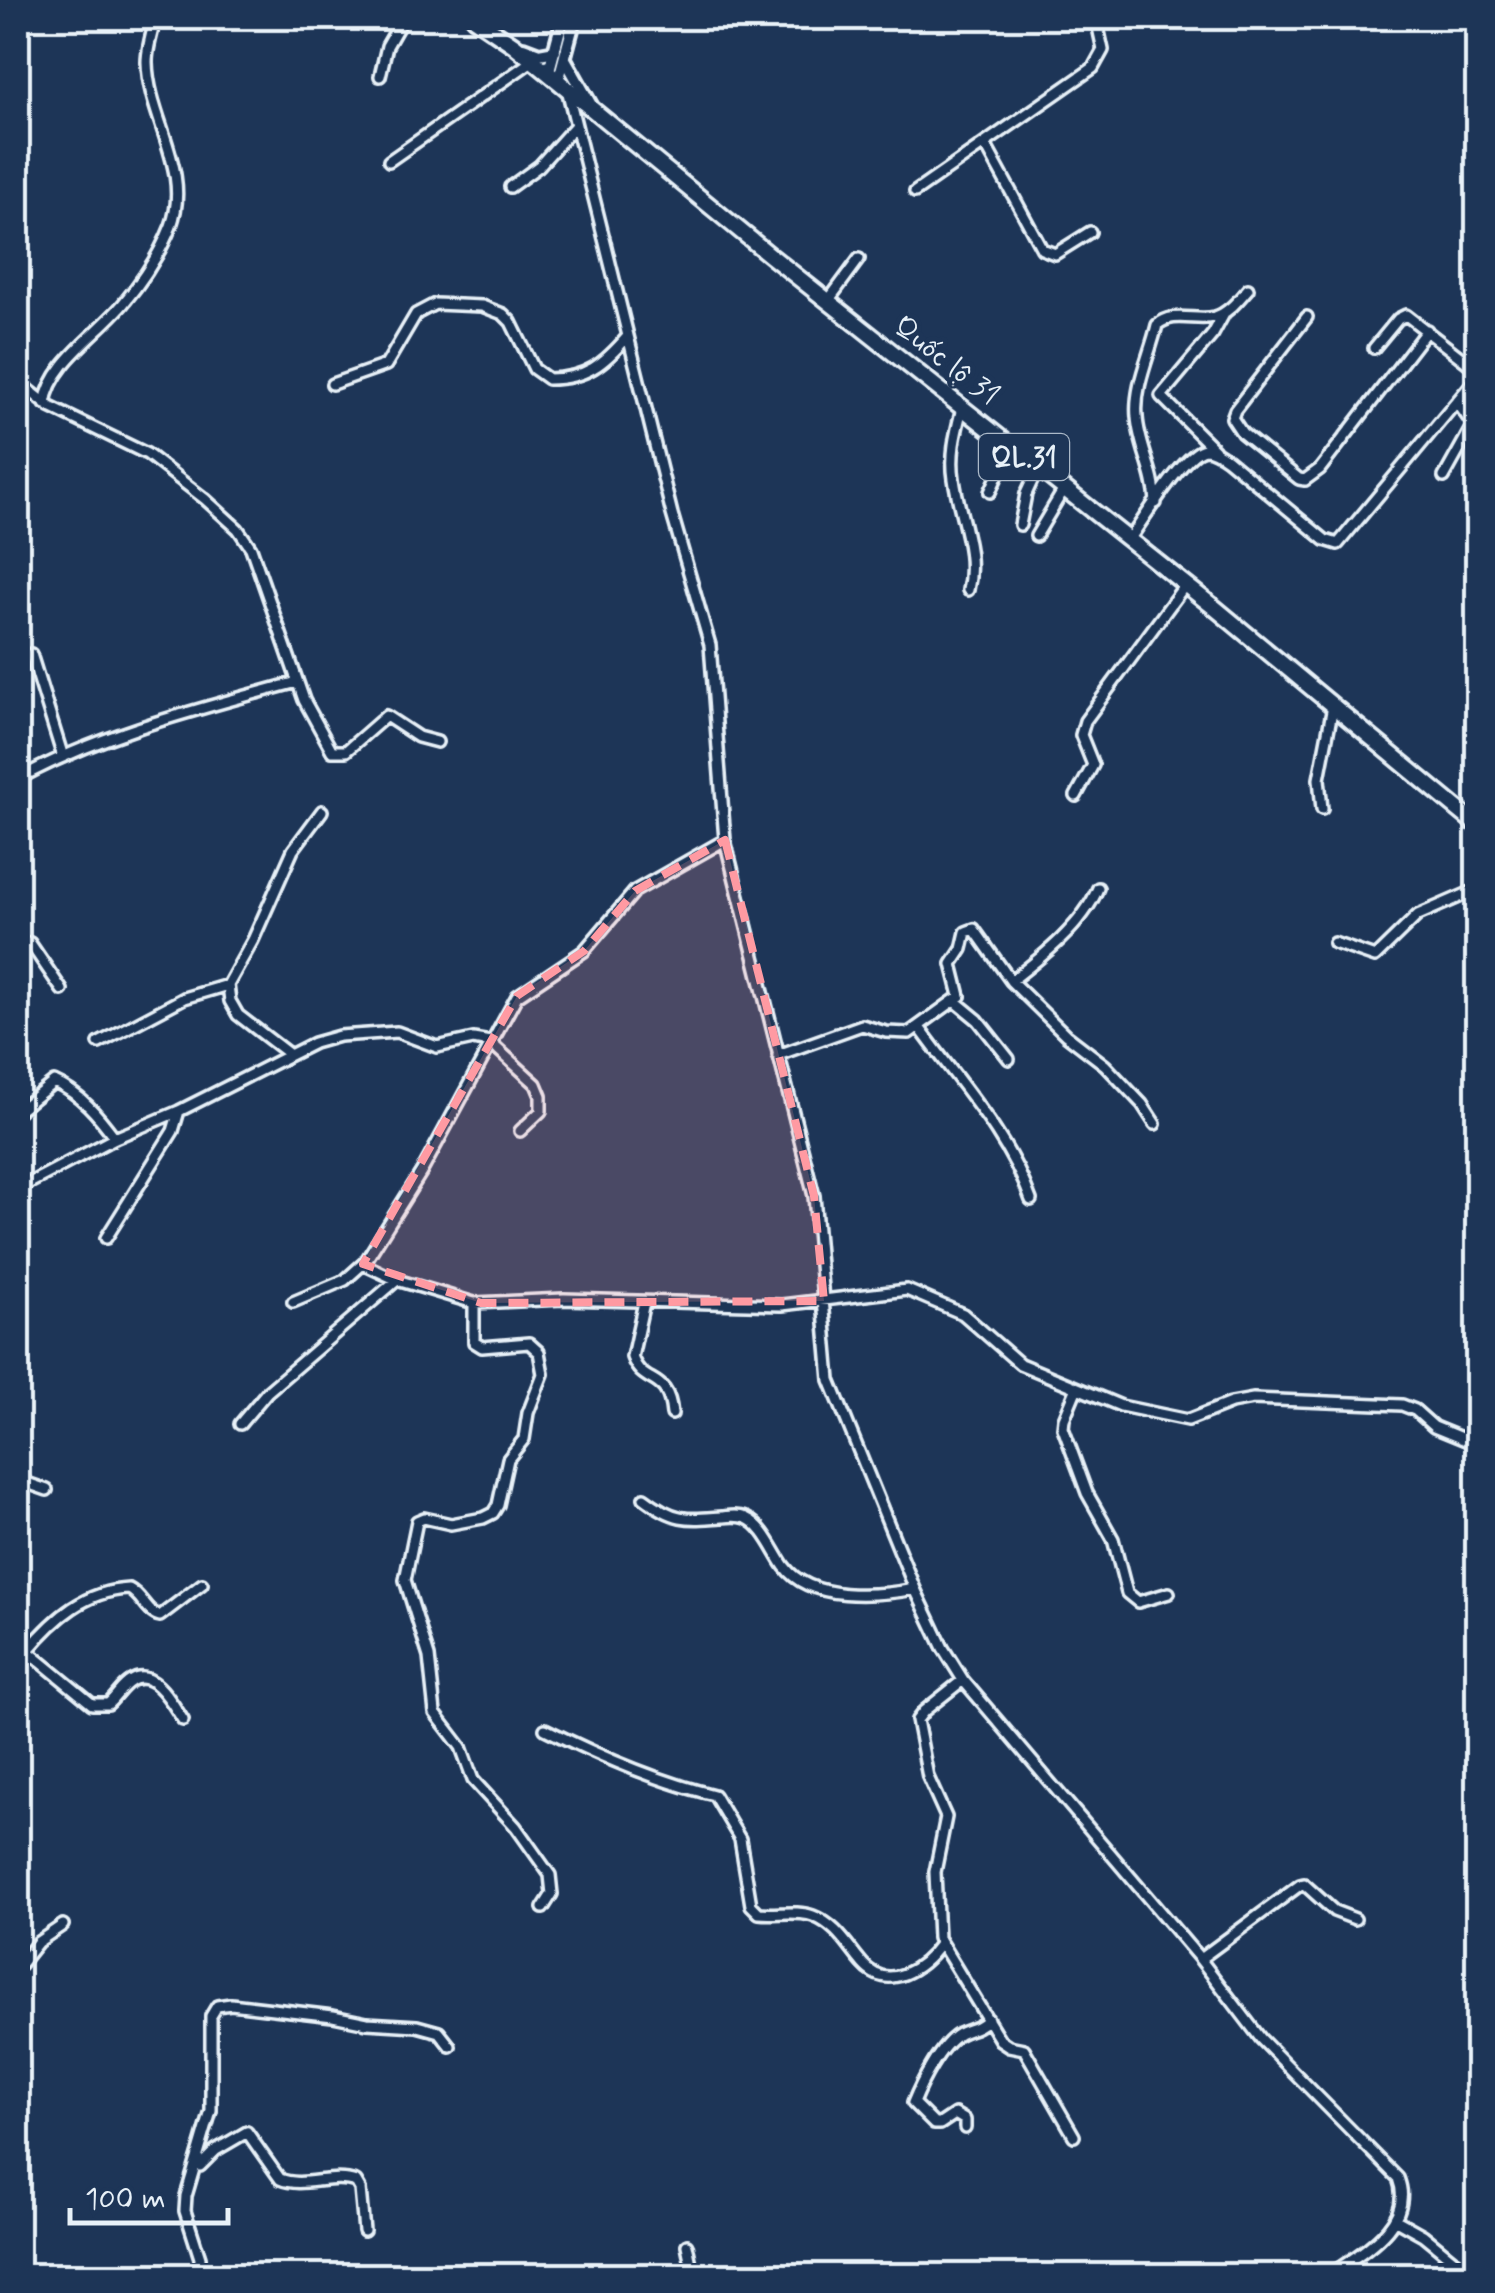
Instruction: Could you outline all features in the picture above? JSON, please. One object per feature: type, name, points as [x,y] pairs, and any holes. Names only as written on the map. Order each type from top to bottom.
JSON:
[{"type":"highway","name":"QL.31","points":[[474,18],[558,82]]},
{"type":"highway","name":"Quốc lộ 31","points":[[558,82],[1185,585],[1478,826]]},
{"type":"street","points":[[45,404],[51,380],[132,293],[173,221],[175,174],[147,66],[156,18]]},
{"type":"street","points":[[380,76],[387,46],[403,18]]},
{"type":"street","points":[[564,18],[558,82],[576,125],[710,645],[724,840],[814,1196],[830,1380],[915,1589],[963,1680],[1200,1959],[1261,2039],[1398,2178],[1402,2198],[1396,2220],[1328,2276]]},
{"type":"street","points":[[560,55],[575,18]]},
{"type":"street","points":[[915,192],[1093,68],[1103,50],[1096,18]]},
{"type":"street","points":[[1466,18],[1478,35]]},
{"type":"street","points":[[514,45],[540,54],[560,55]]},
{"type":"street","points":[[560,55],[597,114]]},
{"type":"street","points":[[389,161],[532,61]]},
{"type":"street","points":[[510,187],[538,166],[576,125]]},
{"type":"street","points":[[986,144],[1048,254],[1055,254],[1090,232]]},
{"type":"street","points":[[828,301],[859,259]]},
{"type":"street","points":[[1248,289],[1225,312],[1213,334],[1161,396],[1216,452],[1325,540],[1338,544],[1478,373],[1406,315],[1374,348]]},
{"type":"street","points":[[332,384],[386,365],[416,314],[435,304],[482,306],[503,314],[538,374],[548,379],[584,375],[596,369],[628,336]]},
{"type":"street","points":[[1156,502],[1154,476],[1136,415],[1139,381],[1154,346],[1157,325],[1168,317],[1209,318],[1225,312]]},
{"type":"street","points":[[1307,317],[1234,410],[1232,418],[1242,434],[1306,480],[1320,469],[1426,330]]},
{"type":"street","points":[[18,382],[45,404],[147,454],[238,529],[251,548],[313,720],[335,753],[346,751],[386,716],[418,738],[437,742]]},
{"type":"street","points":[[1444,477],[1472,426],[1457,402]]},
{"type":"street","points":[[962,408],[953,464],[971,560],[968,590]]},
{"type":"street","points":[[990,492],[1011,446]]},
{"type":"street","points":[[1129,540],[1186,461],[1199,450],[1216,452]]},
{"type":"street","points":[[1020,524],[1026,494],[1038,468]]},
{"type":"street","points":[[1036,536],[1064,488]]},
{"type":"street","points":[[1076,796],[1093,765],[1081,735],[1085,721],[1185,585]]},
{"type":"street","points":[[31,654],[63,757]]},
{"type":"street","points":[[18,779],[63,757],[198,708],[297,682]]},
{"type":"street","points":[[1322,809],[1318,780],[1332,706]]},
{"type":"street","points":[[290,1056],[238,1016],[228,986],[254,940],[294,850],[322,811]]},
{"type":"street","points":[[293,1302],[345,1280],[363,1264],[422,1171],[517,996],[584,951],[635,891],[724,840]]},
{"type":"street","points":[[1011,981],[1049,949],[1093,901],[1098,888]]},
{"type":"street","points":[[1334,944],[1375,957],[1418,915],[1478,889]]},
{"type":"street","points":[[778,1055],[862,1025],[909,1033],[920,1027],[961,991],[952,964],[971,928],[1011,981],[1066,1034],[1105,1064],[1155,1124]]},
{"type":"street","points":[[18,945],[30,943],[62,990]]},
{"type":"street","points":[[99,1043],[184,998],[228,986]]},
{"type":"street","points":[[954,1001],[978,1020],[1009,1059]]},
{"type":"street","points":[[920,1027],[998,1134],[1031,1200]]},
{"type":"street","points":[[18,1189],[115,1138],[330,1038],[386,1032],[406,1034],[437,1047],[473,1039],[490,1042],[524,1072],[541,1096],[542,1111],[520,1131]]},
{"type":"street","points":[[18,1112],[54,1082],[98,1116],[115,1138]]},
{"type":"street","points":[[106,1238],[173,1131],[179,1111]]},
{"type":"street","points":[[363,1264],[397,1280],[474,1303],[564,1299],[782,1306],[895,1290],[917,1292],[964,1314],[1011,1359],[1076,1390],[1179,1420],[1196,1419],[1231,1402],[1253,1399],[1402,1405],[1434,1428],[1472,1443],[1478,1433]]},
{"type":"street","points":[[240,1424],[267,1392],[397,1280]]},
{"type":"street","points":[[644,1302],[632,1358],[641,1373],[664,1386],[672,1414]]},
{"type":"street","points":[[474,1303],[474,1342],[482,1347],[532,1344],[542,1358],[541,1381],[528,1413],[524,1439],[508,1459],[496,1509],[484,1518],[451,1524],[417,1520],[405,1580],[429,1657],[435,1713],[460,1747],[473,1780],[516,1828],[550,1875],[552,1894],[543,1908]]},
{"type":"street","points":[[1076,1390],[1063,1428],[1087,1492],[1113,1538],[1127,1593],[1138,1602],[1169,1593]]},
{"type":"street","points":[[18,1486],[27,1483],[47,1490]]},
{"type":"street","points":[[644,1498],[665,1514],[684,1520],[737,1516],[751,1521],[786,1568],[806,1583],[856,1595],[915,1589]]},
{"type":"street","points":[[28,1650],[59,1614],[82,1602],[129,1590],[160,1616],[202,1584]]},
{"type":"street","points":[[18,1643],[96,1706],[108,1704],[131,1680],[150,1679],[168,1696],[184,1720]]},
{"type":"street","points":[[963,1680],[918,1720],[928,1777],[946,1817],[935,1872],[934,1909],[940,1944],[1004,2044],[1024,2049],[1074,2136]]},
{"type":"street","points":[[545,1729],[687,1790],[714,1795],[740,1838],[751,1905],[758,1913],[814,1916],[841,1936],[866,1968],[888,1978],[917,1968],[931,1958],[940,1944]]},
{"type":"street","points":[[1200,1959],[1300,1885],[1304,1884],[1334,1910],[1355,1919]]},
{"type":"street","points":[[18,1967],[38,1942],[62,1925]]},
{"type":"street","points":[[199,2276],[200,2258],[185,2211],[213,2096],[211,2016],[221,2004],[333,2016],[367,2024],[418,2026],[439,2032],[450,2046]]},
{"type":"street","points":[[965,2128],[965,2120],[957,2114],[934,2124],[913,2103],[933,2063],[958,2034],[976,2030],[988,2020]]},
{"type":"street","points":[[195,2172],[216,2150],[247,2132],[280,2179],[356,2182],[364,2231]]},
{"type":"street","points":[[1396,2220],[1423,2235],[1473,2276]]},
{"type":"street","points":[[687,2245],[690,2276]]},
{"type":"highlighted area","points":[[725,840],[814,1196],[824,1301],[481,1303],[363,1264],[517,996],[584,951],[635,891]]}]
